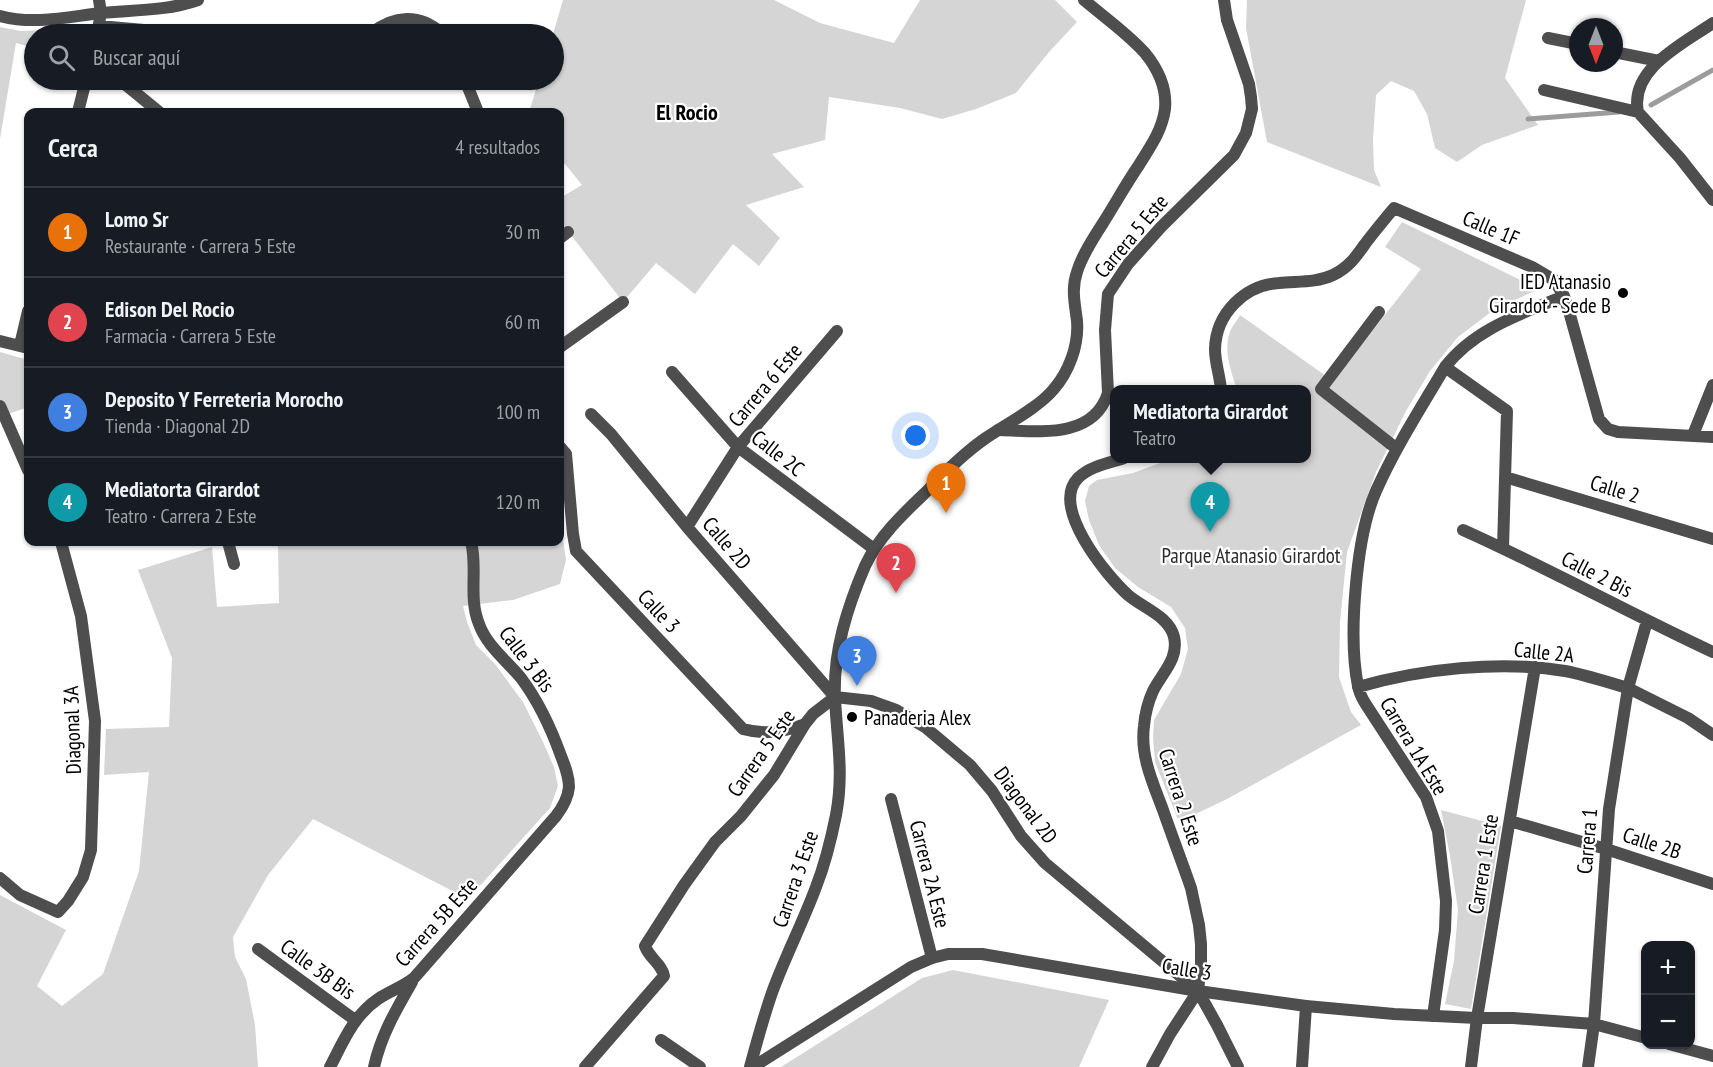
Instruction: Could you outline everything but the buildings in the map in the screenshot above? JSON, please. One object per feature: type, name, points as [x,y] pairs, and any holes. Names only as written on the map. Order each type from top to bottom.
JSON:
[{"type":"street","points":[[99,0],[101,13],[99,24]]},
{"type":"street","points":[[0,16],[33,21],[171,6],[198,0]]},
{"type":"street","points":[[835,697],[836,665],[841,634],[854,594],[874,549],[902,516],[957,461],[1044,399],[1054,389],[1069,366],[1076,339],[1074,282],[1078,269],[1089,246],[1160,130],[1165,106],[1162,80],[1146,54],[1084,0]]},
{"type":"street","name":"Carrera 5 Este","points":[[998,430],[1064,430],[1083,424],[1098,411],[1108,393],[1105,330],[1108,294],[1128,264],[1161,227],[1226,164],[1241,144],[1250,121],[1251,97],[1249,84],[1227,20],[1224,0]]},
{"type":"street","points":[[385,24],[406,19],[427,24]]},
{"type":"street","points":[[1713,22],[1659,61],[1643,77],[1636,101],[1638,112],[1680,158],[1713,200]]},
{"type":"street","points":[[1548,38],[1569,42]]},
{"type":"street","points":[[1623,54],[1659,61]]},
{"type":"street","points":[[79,108],[84,90]]},
{"type":"street","points":[[132,90],[154,108]]},
{"type":"street","points":[[469,90],[476,108]]},
{"type":"street","points":[[1544,90],[1638,112]]},
{"type":"street","name":"Calle 1F","points":[[1220,385],[1215,347],[1220,326],[1230,308],[1246,293],[1266,285],[1325,279],[1344,270],[1359,255],[1394,208],[1532,267],[1554,280],[1564,296]]},
{"type":"street","points":[[1564,296],[1577,335],[1599,419],[1608,429],[1617,432],[1713,437]]},
{"type":"street","name":"Carrera 1A Este","points":[[1433,1016],[1445,930],[1446,901],[1437,831],[1426,797],[1365,703],[1358,687],[1354,640],[1363,539],[1368,512],[1376,492],[1397,449],[1445,367],[1462,347],[1477,336],[1505,321],[1564,296]]},
{"type":"street","points":[[564,344],[623,302]]},
{"type":"street","points":[[1379,312],[1321,389],[1397,449]]},
{"type":"street","name":"Carrera 6 Este","points":[[687,527],[738,447],[837,331]]},
{"type":"street","points":[[0,341],[24,346]]},
{"type":"street","points":[[1445,367],[1507,411],[1503,548]]},
{"type":"street","name":"Calle 2C","points":[[672,372],[738,447],[874,549]]},
{"type":"street","points":[[1693,435],[1713,385]]},
{"type":"street","points":[[0,406],[24,461]]},
{"type":"street","name":"Calle 2D","points":[[591,414],[611,434],[687,527],[835,697]]},
{"type":"street","name":"Calle 3","points":[[564,452],[576,551],[743,729],[761,733],[805,724]]},
{"type":"street","name":"Carrera 2 Este","points":[[1110,463],[1098,466],[1080,476],[1073,484],[1072,508],[1080,531],[1101,566],[1129,595],[1166,623],[1174,639],[1175,651],[1171,662],[1148,703],[1143,742],[1148,767],[1191,888],[1201,944],[1198,991],[1152,1067]]},
{"type":"street","name":"Calle 2","points":[[1505,477],[1713,538]]},
{"type":"street","name":"Calle 2 Bis","points":[[1463,531],[1503,548],[1713,652]]},
{"type":"street","name":"Diagonal 3A","points":[[0,878],[20,896],[58,912],[83,877],[91,850],[95,721],[81,616],[62,546]]},
{"type":"street","points":[[229,546],[234,564]]},
{"type":"street","name":"Calle 3 Bis","points":[[472,546],[473,599],[478,622],[489,642],[532,693],[546,718],[567,772],[569,788],[567,796]]},
{"type":"street","name":"Carrera 1","points":[[1588,1067],[1594,1024],[1614,769],[1628,688],[1647,621]]},
{"type":"street","name":"Calle 2A","points":[[1358,687],[1423,673],[1502,667],[1535,667],[1567,671],[1628,688],[1688,718],[1713,735]]},
{"type":"street","name":"Carrera 1 Este","points":[[1471,1067],[1477,1018],[1535,667]]},
{"type":"street","name":"Carrera 5 Este","points":[[585,1067],[664,976],[663,971],[647,952],[645,946],[684,885],[715,842],[741,816],[774,775],[813,714],[835,697]]},
{"type":"street","name":"Diagonal 2D","points":[[835,697],[871,701],[896,710],[911,717],[938,737],[981,777],[1021,836],[1045,863],[1198,991]]},
{"type":"street","name":"Carrera 3 Este","points":[[751,1067],[773,990],[817,884],[832,836],[841,770],[835,697]]},
{"type":"street","name":"Carrera 5B Este","points":[[330,1067],[355,1020],[380,998],[414,978],[556,816],[567,796]]},
{"type":"street","name":"Carrera 2A Este","points":[[891,799],[932,958]]},
{"type":"street","name":"Calle 2B","points":[[1509,821],[1606,849],[1713,884]]},
{"type":"street","name":"Calle 3B Bis","points":[[258,949],[355,1020]]},
{"type":"street","name":"Calle 3","points":[[751,1067],[911,967],[932,958],[956,954],[999,956],[1198,991],[1306,1006],[1363,1012],[1594,1024],[1641,1037]]},
{"type":"street","points":[[374,1067],[389,1022],[414,978]]},
{"type":"street","points":[[1198,991],[1238,1067]]},
{"type":"street","points":[[1302,1067],[1306,1006]]},
{"type":"street","points":[[661,1040],[700,1067]]},
{"type":"street","points":[[1687,1049],[1713,1056]]},
{"type":"green space","points":[[563,0],[774,0],[820,23],[894,43],[920,0],[1055,0],[1077,22],[1016,93],[976,109],[942,119],[900,108],[829,97],[825,140],[772,154],[804,187],[746,205],[780,238],[759,266],[733,244],[695,294],[656,263],[623,302],[564,226],[564,196],[582,185],[564,164],[564,108],[530,108],[536,90],[564,90],[564,24],[556,24]]},
{"type":"green space","points":[[1247,0],[1526,0],[1505,78],[1538,125],[1482,145],[1457,162],[1435,148],[1427,114],[1414,91],[1391,81],[1376,95],[1373,139],[1374,170],[1381,187],[1267,142],[1246,28]]},
{"type":"green space","points":[[0,27],[24,31],[24,45],[16,43],[0,139]]},
{"type":"green space","name":"Parque Atanasio Girardot","points":[[1402,222],[1539,289],[1495,309],[1458,337],[1430,371],[1406,411],[1376,472],[1347,552],[1340,622],[1339,677],[1351,712],[1361,725],[1227,799],[1179,822],[1155,762],[1153,738],[1154,720],[1181,674],[1188,649],[1185,628],[1171,607],[1138,587],[1115,568],[1099,545],[1089,520],[1085,501],[1089,486],[1097,480],[1133,473],[1160,463],[1311,463],[1311,385],[1236,385],[1230,368],[1227,346],[1231,330],[1240,315],[1333,381],[1421,269],[1385,247]]},
{"type":"green space","points":[[0,352],[24,359],[24,408],[0,417]]},
{"type":"green space","points":[[278,546],[564,546],[566,560],[560,584],[513,600],[463,606],[476,645],[495,664],[523,702],[554,767],[558,786],[550,808],[468,899],[313,819],[268,875],[233,937],[235,957],[246,979],[255,1025],[258,1067],[0,1067],[0,895],[66,930],[37,986],[62,1006],[103,974],[139,871],[149,772],[104,775],[106,729],[169,727],[172,658],[138,570],[212,547],[217,607],[279,603]]},
{"type":"green space","points":[[1441,810],[1501,826],[1471,1009],[1445,1004],[1454,961],[1458,910]]},
{"type":"green space","points":[[953,970],[1109,1000],[1079,1067],[781,1067],[922,978]]},
{"type":"waterway","points":[[1651,105],[1713,70]]},
{"type":"waterway","points":[[1528,119],[1619,112]]},
{"type":"place","name":"IED Atanasio Girardot - Sede B","points":[[1623,293]]},
{"type":"place","name":"Lomo Sr","points":[[946,513]]},
{"type":"place","name":"Mediatorta Girardot","points":[[1210,532]]},
{"type":"place","name":"Edison Del Rocio","points":[[896,593]]},
{"type":"place","name":"Deposito Y Ferreteria Morocho","points":[[857,686]]},
{"type":"place","name":"Panaderia Alex","points":[[852,717]]},
{"type":"district","name":"El Rocio","points":[[687,112]]}]
